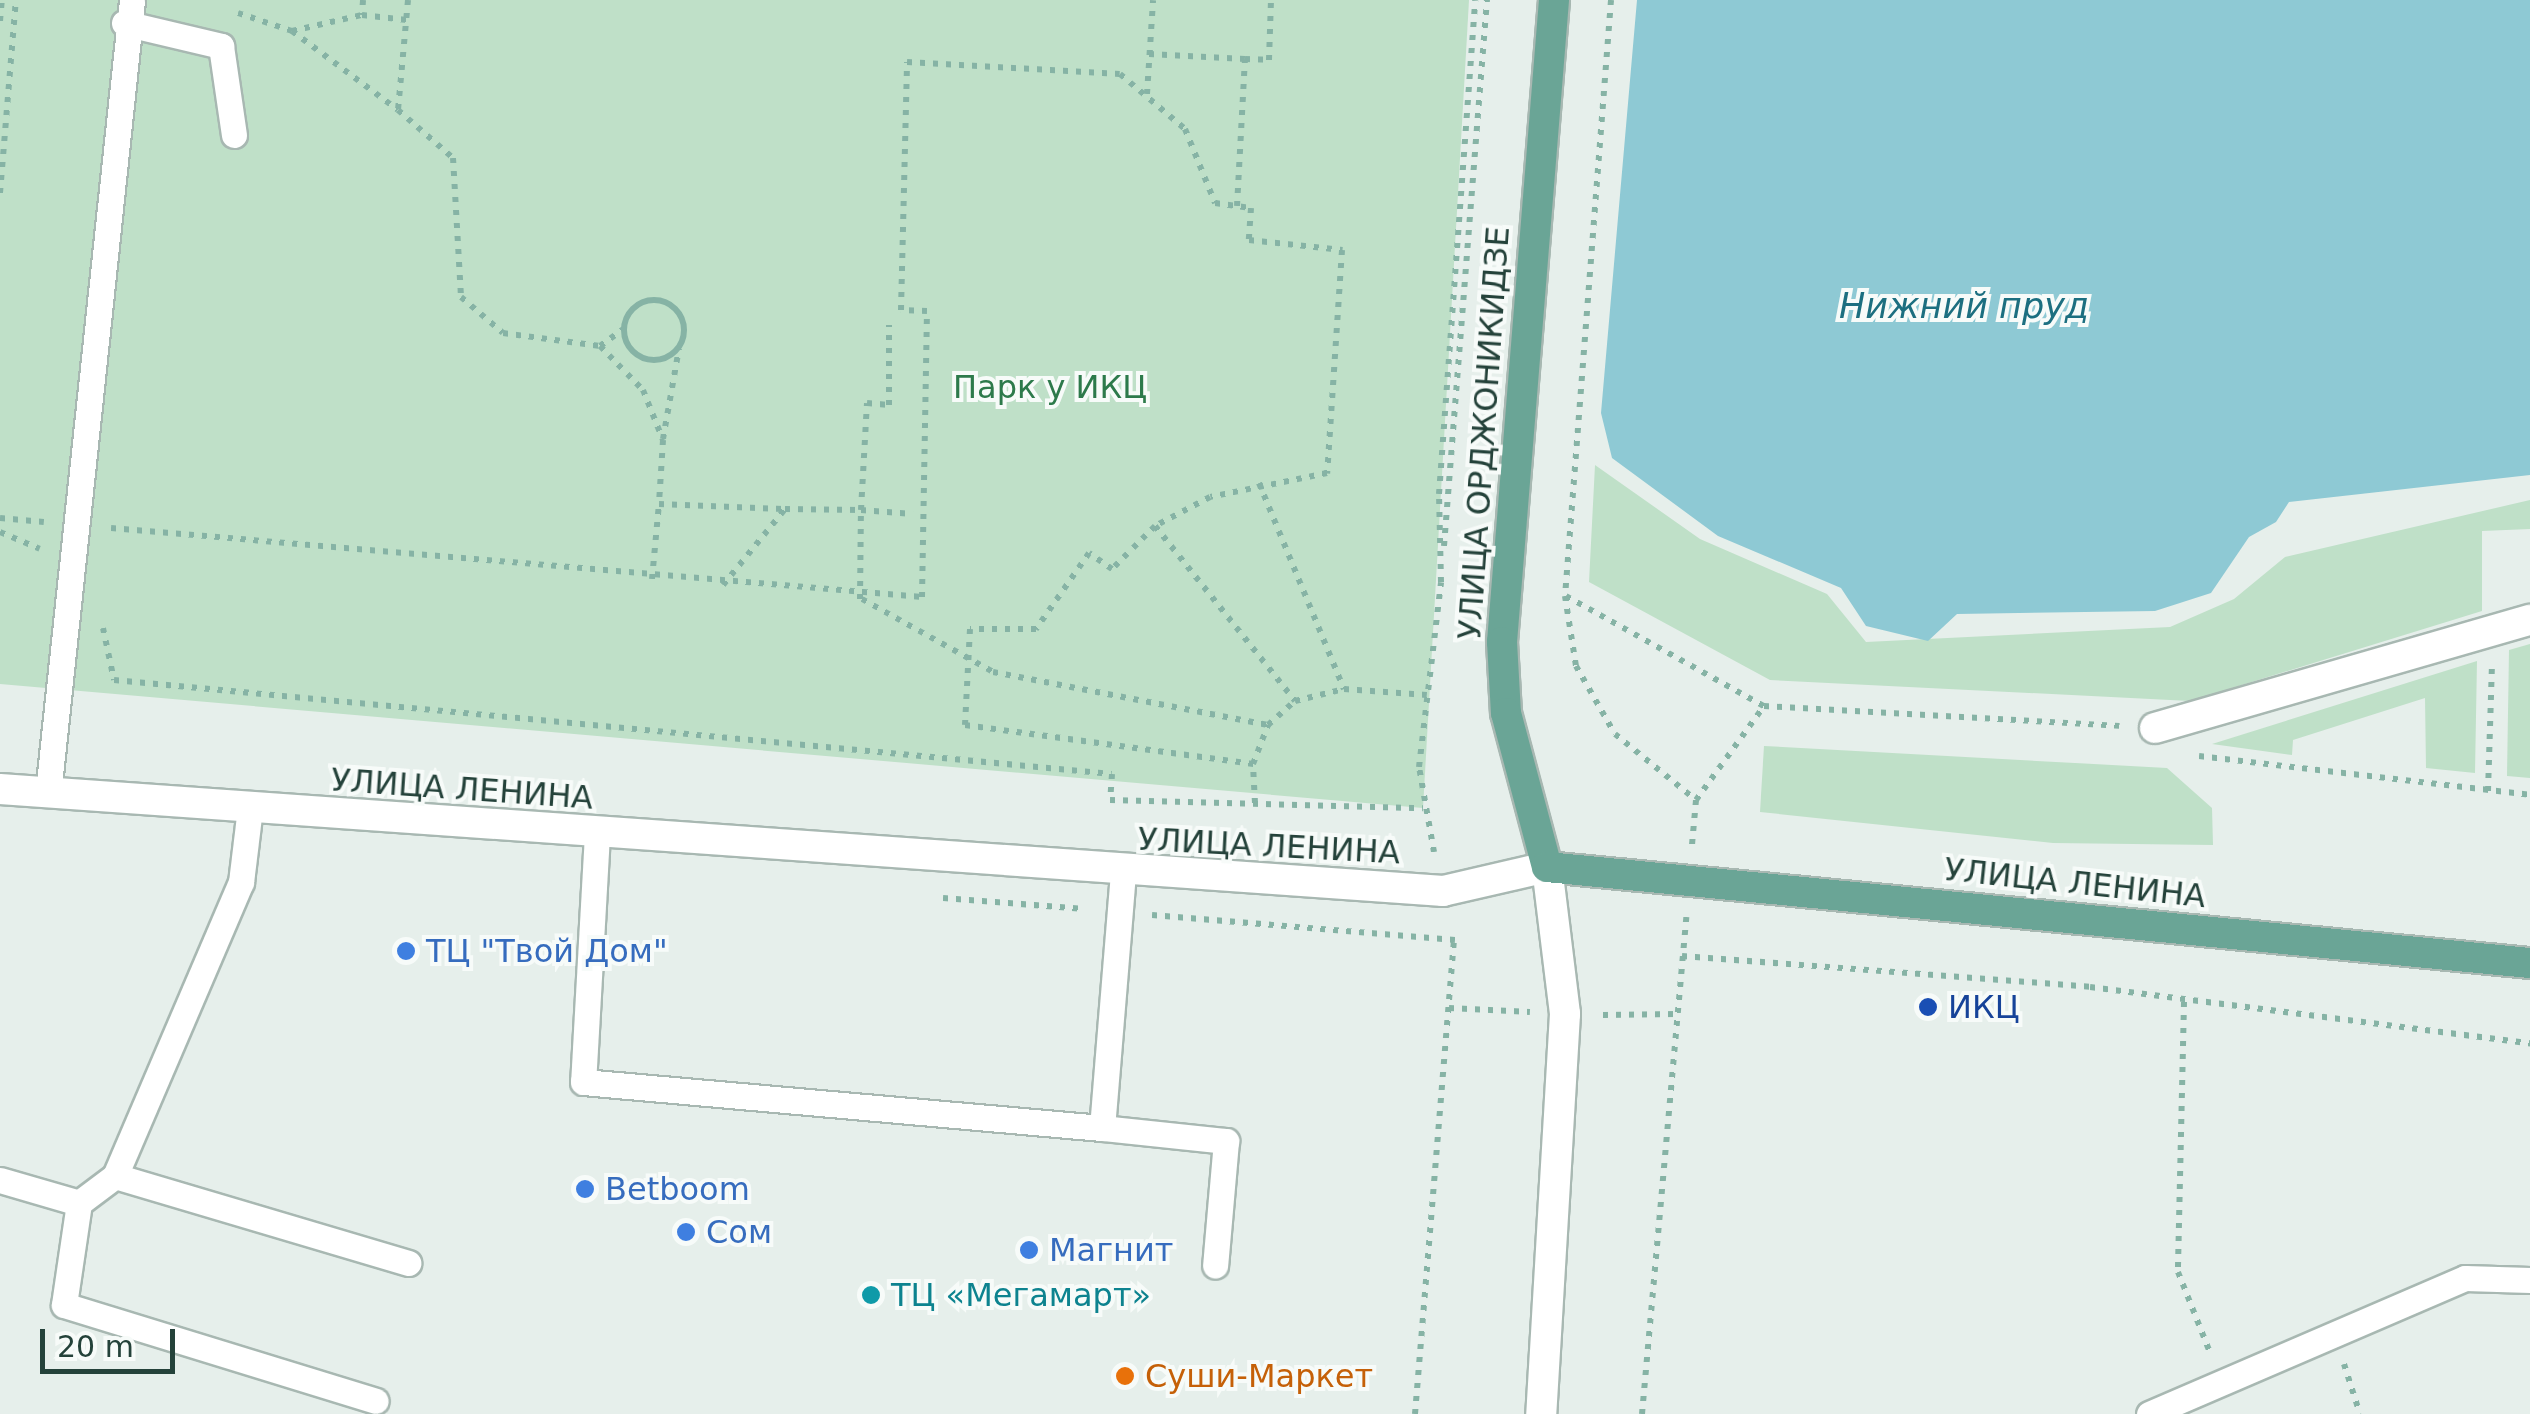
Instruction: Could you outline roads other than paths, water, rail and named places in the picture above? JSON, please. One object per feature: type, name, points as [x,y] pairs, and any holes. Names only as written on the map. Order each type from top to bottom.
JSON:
[{"type":"main road","name":"УЛИЦА ОРДЖОНИКИДЗЕ","points":[[1547,866],[1506,714],[1506,572],[1554,0]]},
{"type":"main road","name":"УЛИЦА ЛЕНИНА","points":[[1547,866],[2530,964]]},
{"type":"street","points":[[2155,728],[2530,620]]},
{"type":"street","name":"УЛИЦА ЛЕНИНА","points":[[0,790],[1123,873],[1443,891],[1547,866]]},
{"type":"street","points":[[1541,1414],[1565,1014],[1547,866]]},
{"type":"lane","points":[[48,793],[128,11],[221,46],[234,135]]},
{"type":"lane","points":[[250,808],[241,882],[114,1176],[79,1203],[64,1304],[376,1401]]},
{"type":"lane","points":[[598,834],[583,1082],[1226,1141],[1215,1266]]},
{"type":"lane","points":[[1102,1128],[1123,873]]},
{"type":"lane","points":[[114,1176],[408,1263]]},
{"type":"lane","points":[[0,1180],[79,1203]]},
{"type":"lane","points":[[2149,1414],[2465,1278],[2530,1280]]},
{"type":"water","name":"Нижний пруд","points":[[1637,0],[2530,0],[2530,475],[2289,502],[2276,522],[2249,537],[2211,593],[2155,611],[1957,614],[1928,641],[1866,626],[1841,588],[1718,536],[1612,458],[1601,413]]},
{"type":"place","name":"ТЦ \"Твой Дом\"","points":[[406,951]]},
{"type":"place","name":"ИКЦ","points":[[1928,1007]]},
{"type":"place","name":"Betboom","points":[[585,1189]]},
{"type":"place","name":"Сом","points":[[686,1232]]},
{"type":"place","name":"Магнит","points":[[1029,1250]]},
{"type":"place","name":"ТЦ «Мегамарт»","points":[[871,1295]]},
{"type":"place","name":"Суши-Маркет","points":[[1125,1376]]},
{"type":"park label","name":"Парк у ИКЦ","points":[[1050,387]]}]
